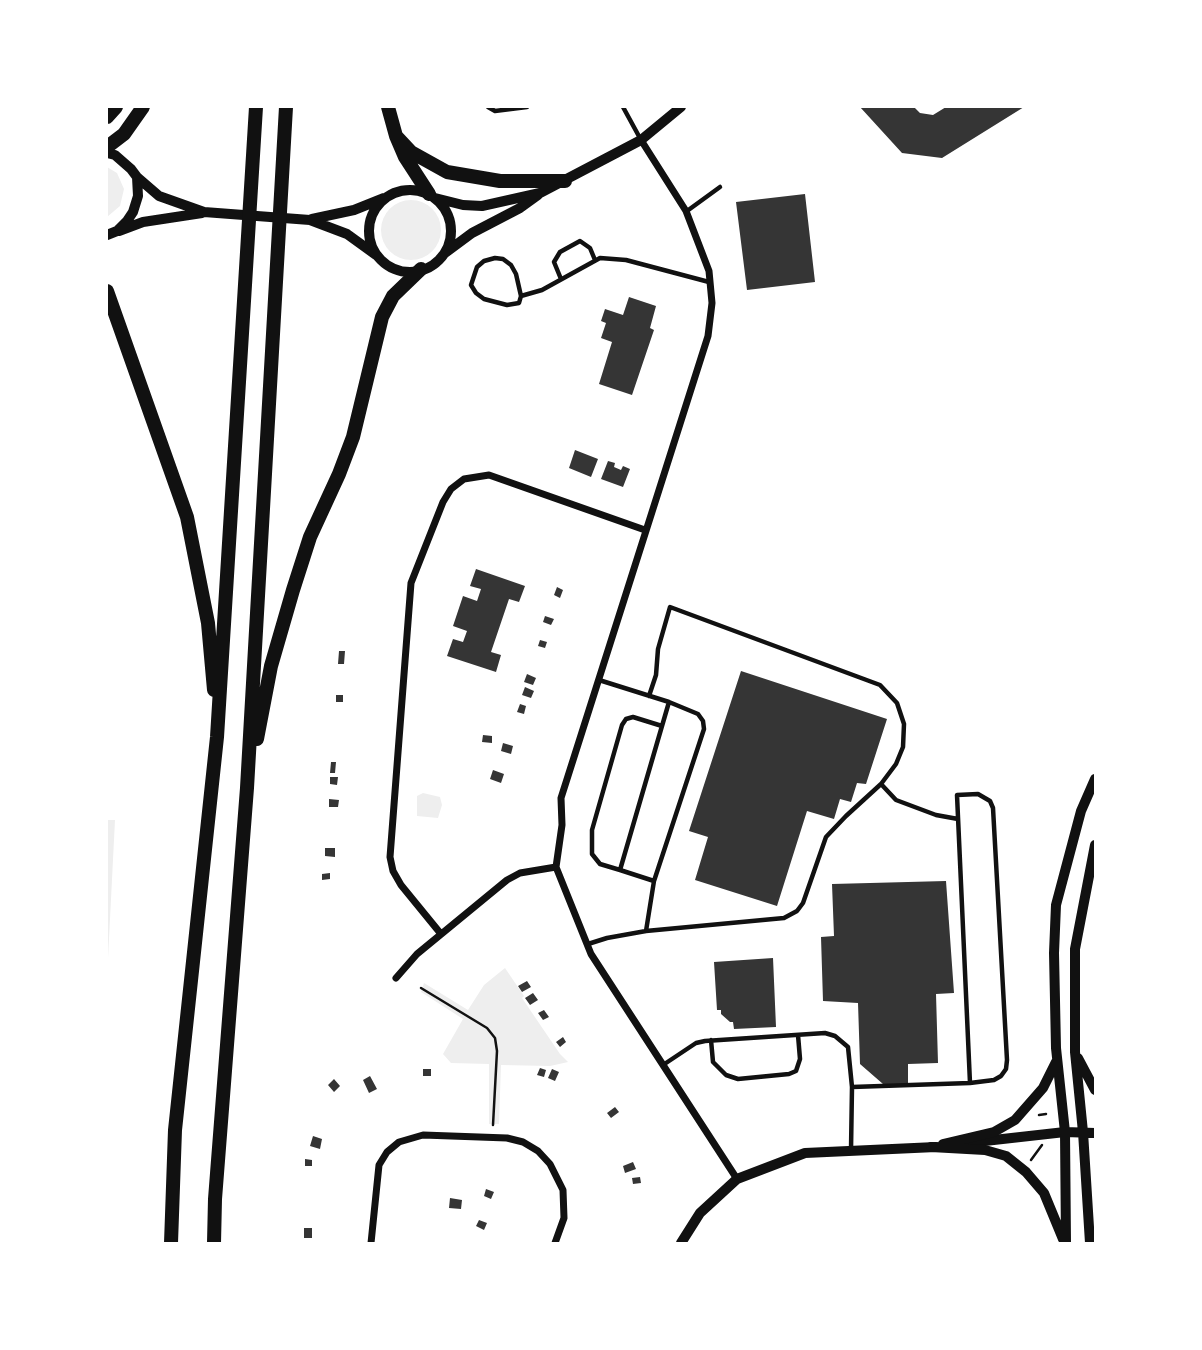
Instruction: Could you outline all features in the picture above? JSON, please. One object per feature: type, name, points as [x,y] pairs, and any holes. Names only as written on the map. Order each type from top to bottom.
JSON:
[{"type":"highway","points":[[107,117],[116,107]]},
{"type":"highway","points":[[107,147],[124,134],[143,107]]},
{"type":"highway","points":[[171,1243],[175,1130],[217,737],[241,386],[256,107]]},
{"type":"highway","points":[[214,1243],[215,1199],[247,788],[286,107]]},
{"type":"highway","points":[[388,107],[396,136],[412,170],[432,196]]},
{"type":"highway","points":[[396,136],[411,152],[447,172],[500,181],[565,181]]},
{"type":"highway","points":[[247,788],[271,666],[310,537],[347,454],[361,408],[382,317],[393,296],[421,269]]},
{"type":"highway","points":[[107,291],[187,517],[208,623],[217,737]]},
{"type":"main road","points":[[112,233],[157,219],[210,213],[310,220],[347,234],[385,263],[400,270],[421,269],[432,264],[472,233],[520,208],[540,193],[641,140],[681,107]]},
{"type":"main road","points":[[107,153],[124,161],[150,191],[210,213]]},
{"type":"main road","points":[[112,233],[127,221],[136,204],[136,177]]},
{"type":"main road","points":[[310,220],[354,210],[391,194],[413,189],[463,205],[482,206],[540,193]]},
{"type":"main road","points":[[376,255],[370,241],[371,220],[379,205],[391,194]]},
{"type":"main road","points":[[432,196],[445,210],[451,228],[448,246],[440,257]]},
{"type":"main road","points":[[931,1147],[994,1132],[1015,1120],[1043,1088],[1056,1064],[1056,905],[1081,811],[1095,779]]},
{"type":"main road","points":[[1090,1243],[1089,1133],[1075,1052],[1075,948],[1095,845]]},
{"type":"main road","points":[[1056,1048],[1065,1132],[1066,1243]]},
{"type":"main road","points":[[1075,1052],[1095,1090]]},
{"type":"main road","points":[[1065,1132],[1089,1133]]},
{"type":"main road","points":[[931,1147],[985,1150],[1006,1156],[1027,1172],[1044,1193],[1066,1243]]},
{"type":"main road","points":[[1088,1213],[1095,1197]]},
{"type":"street","points":[[641,140],[686,211],[709,271],[712,303],[708,336],[561,798],[562,825],[556,867],[587,944],[737,1179]]},
{"type":"street","points":[[441,934],[401,886],[393,871],[390,857],[411,583],[443,502],[452,489],[464,479],[489,475],[645,530]]},
{"type":"street","points":[[396,978],[417,954],[513,876],[556,867]]},
{"type":"street","points":[[681,1243],[700,1213],[737,1179],[805,1153],[931,1147],[1065,1132]]},
{"type":"street","points":[[372,1243],[379,1165],[387,1152],[399,1142],[423,1135],[506,1138],[523,1142],[538,1151],[551,1164],[563,1190],[564,1218],[555,1243]]},
{"type":"lane","points":[[488,107],[495,111],[527,107]]},
{"type":"lane","points":[[622,107],[641,140]]},
{"type":"lane","points":[[686,211],[719,187]]},
{"type":"lane","points":[[561,279],[554,262],[560,252],[580,242],[590,248],[595,260]]},
{"type":"lane","points":[[521,296],[542,290],[595,260],[609,257],[710,282]]},
{"type":"lane","points":[[503,259],[511,265],[516,274],[521,296],[519,303],[513,305],[484,299],[471,285],[477,267],[484,261],[503,259]]},
{"type":"lane","points":[[587,944],[646,931],[784,918],[797,911],[803,903],[826,837],[881,784],[896,764],[904,736],[904,724],[897,703],[880,685],[670,607],[649,696]]},
{"type":"lane","points":[[598,680],[669,702],[698,714],[703,721],[704,729],[654,881],[646,931]]},
{"type":"lane","points":[[620,870],[669,702]]},
{"type":"lane","points":[[654,881],[600,863],[592,854],[595,817],[622,725],[626,719],[633,717],[662,726]]},
{"type":"lane","points":[[881,784],[903,804],[936,815],[958,818]]},
{"type":"lane","points":[[852,1087],[970,1083],[994,1080],[1002,1076],[1007,1060],[994,821],[990,801],[978,794],[957,795],[970,1083]]},
{"type":"lane","points":[[663,1065],[696,1043],[711,1040],[825,1033],[843,1041],[850,1053],[851,1151]]},
{"type":"lane","points":[[711,1040],[713,1062],[726,1075],[738,1079],[796,1071],[800,1059],[798,1035]]},
{"type":"path","points":[[421,988],[487,1028],[495,1038],[497,1051],[493,1125]]},
{"type":"path","points":[[1039,1115],[1046,1115]]},
{"type":"path","points":[[1031,1160],[1042,1147],[1041,1142]]},
{"type":"shaded area","points":[[107,167],[117,173],[124,189],[120,206],[107,217]]},
{"type":"shaded area","points":[[411,200],[423,202],[436,213],[441,230],[439,242],[428,255],[411,260],[399,258],[386,247],[381,230],[383,218],[394,205]]},
{"type":"shaded area","points":[[423,793],[440,797],[442,805],[438,818],[417,816],[417,796]]},
{"type":"shaded area","points":[[107,820],[115,820],[107,978]]},
{"type":"shaded area","points":[[505,968],[524,996],[522,998],[568,1062],[550,1066],[501,1065],[499,1124],[489,1124],[489,1064],[451,1063],[443,1054],[463,1019],[421,992],[424,983],[468,1010],[484,985]]},
{"type":"building","points":[[860,107],[914,107],[920,113],[933,115],[946,107],[1024,107],[942,158],[902,153]]},
{"type":"building","points":[[805,194],[815,282],[747,290],[736,202]]},
{"type":"building","points":[[629,297],[656,306],[650,328],[654,330],[632,395],[599,384],[612,342],[601,338],[606,323],[601,321],[605,309],[623,315]]},
{"type":"building","points":[[575,450],[598,459],[591,477],[569,468]]},
{"type":"building","points":[[608,461],[615,463],[614,467],[621,470],[623,466],[630,469],[623,487],[601,479]]},
{"type":"building","points":[[476,569],[525,586],[519,602],[509,599],[491,652],[501,655],[496,672],[447,656],[453,639],[463,642],[467,631],[453,626],[463,596],[477,601],[481,589],[470,586]]},
{"type":"building","points":[[557,587],[563,590],[560,598],[554,595]]},
{"type":"building","points":[[545,616],[554,619],[551,625],[543,622]]},
{"type":"building","points":[[540,640],[547,642],[545,648],[538,646]]},
{"type":"building","points":[[339,651],[345,651],[344,664],[338,664]]},
{"type":"building","points":[[741,671],[887,719],[866,784],[857,783],[851,802],[840,799],[834,819],[807,811],[777,906],[695,880],[708,837],[689,831]]},
{"type":"building","points":[[527,674],[536,678],[533,685],[524,682]]},
{"type":"building","points":[[525,687],[534,691],[531,698],[522,695]]},
{"type":"building","points":[[336,695],[343,695],[343,702],[336,702]]},
{"type":"building","points":[[520,704],[526,706],[524,714],[517,712]]},
{"type":"building","points":[[483,735],[492,736],[492,743],[482,742]]},
{"type":"building","points":[[503,743],[513,746],[511,754],[501,751]]},
{"type":"building","points":[[331,762],[336,762],[335,773],[330,773]]},
{"type":"building","points":[[493,770],[504,774],[501,783],[490,779]]},
{"type":"building","points":[[330,777],[338,777],[337,785],[330,784]]},
{"type":"building","points":[[329,799],[339,800],[338,807],[329,807]]},
{"type":"building","points":[[325,848],[335,848],[335,857],[325,856]]},
{"type":"building","points":[[330,873],[330,879],[322,880],[322,874]]},
{"type":"building","points":[[946,881],[954,993],[936,994],[938,1063],[908,1064],[908,1084],[883,1084],[860,1064],[858,1003],[823,1001],[821,937],[834,936],[832,884]]},
{"type":"building","points":[[773,958],[776,1027],[734,1029],[733,1022],[721,1014],[721,1010],[717,1010],[714,962]]},
{"type":"building","points":[[527,981],[531,987],[522,992],[518,986]]},
{"type":"building","points":[[533,993],[538,1000],[530,1005],[525,998]]},
{"type":"building","points":[[544,1010],[549,1017],[543,1020],[538,1013]]},
{"type":"building","points":[[563,1037],[566,1042],[560,1047],[556,1042]]},
{"type":"building","points":[[540,1068],[546,1070],[544,1077],[537,1075]]},
{"type":"building","points":[[423,1069],[431,1069],[431,1076],[423,1076]]},
{"type":"building","points":[[552,1069],[559,1072],[555,1081],[548,1078]]},
{"type":"building","points":[[370,1076],[377,1089],[369,1093],[363,1080]]},
{"type":"building","points":[[334,1079],[340,1086],[334,1092],[328,1085]]},
{"type":"building","points":[[615,1107],[619,1112],[611,1118],[607,1113]]},
{"type":"building","points":[[313,1136],[322,1139],[320,1149],[310,1146]]},
{"type":"building","points":[[305,1159],[312,1160],[312,1166],[305,1166]]},
{"type":"building","points":[[633,1162],[636,1169],[625,1173],[623,1166]]},
{"type":"building","points":[[640,1177],[641,1183],[633,1184],[632,1178]]},
{"type":"building","points":[[486,1189],[494,1192],[491,1199],[484,1196]]},
{"type":"building","points":[[450,1198],[462,1200],[461,1209],[449,1208]]},
{"type":"building","points":[[479,1220],[487,1223],[484,1230],[476,1226]]},
{"type":"building","points":[[304,1228],[312,1228],[312,1238],[304,1238]]}]
